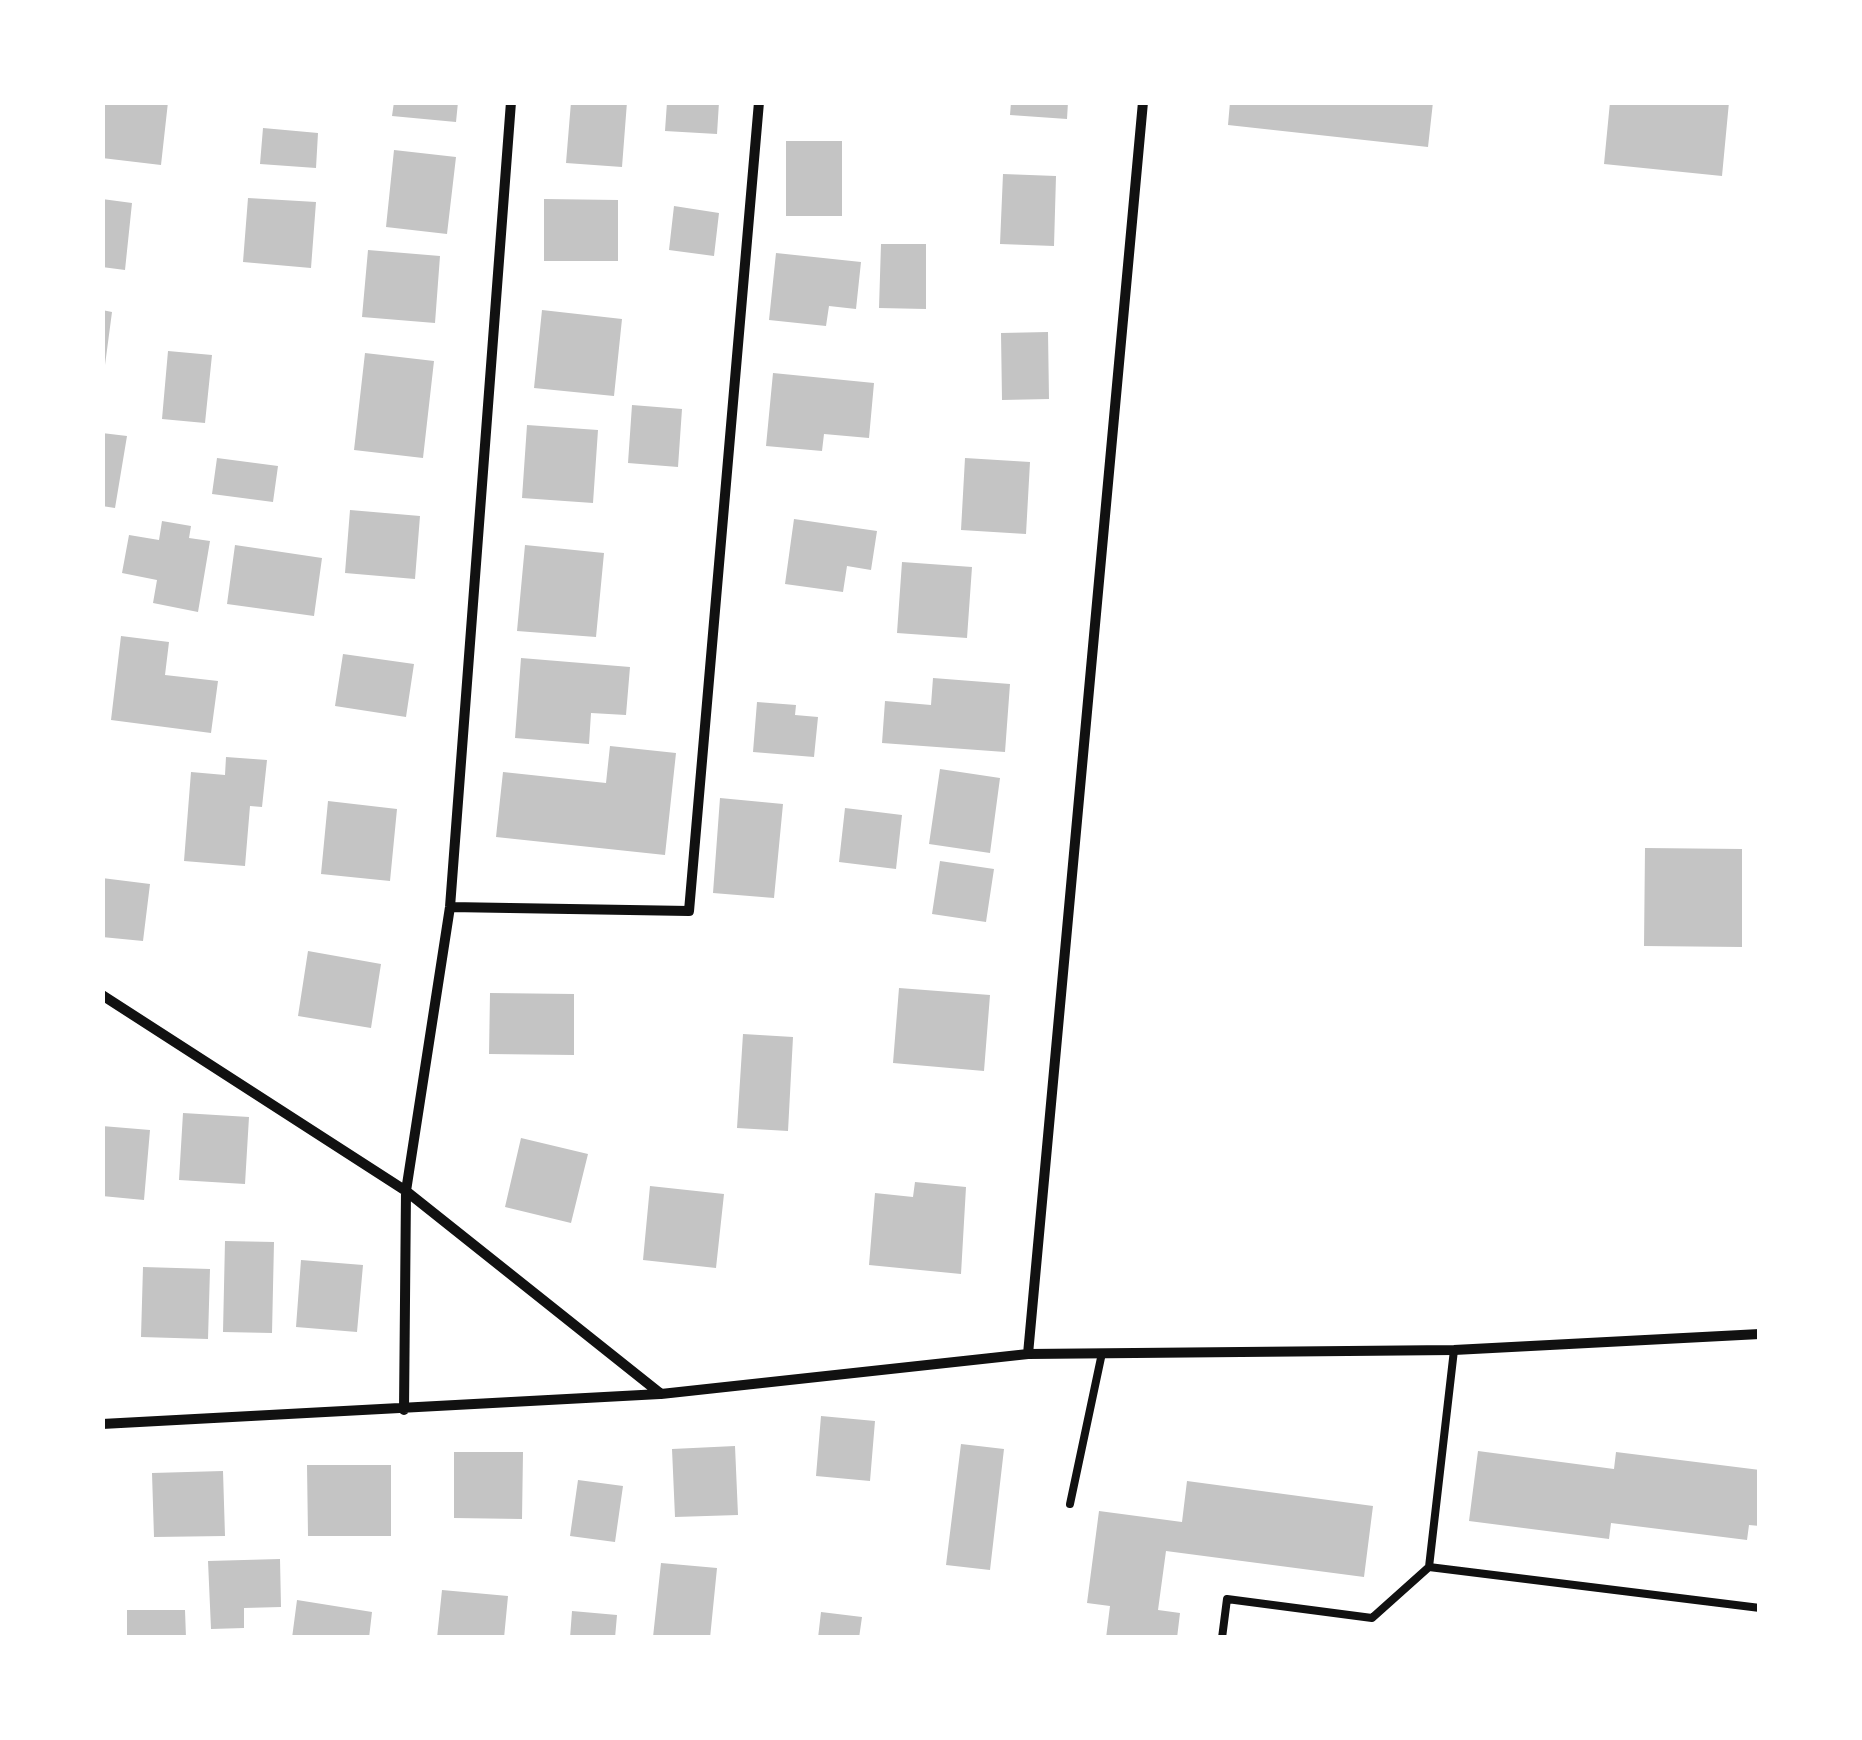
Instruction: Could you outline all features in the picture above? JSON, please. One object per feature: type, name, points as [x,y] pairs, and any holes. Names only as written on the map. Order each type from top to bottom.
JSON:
[{"type":"street","points":[[404,1410],[406,1191],[450,906],[510,102]]},
{"type":"street","points":[[450,906],[689,912],[758,102]]},
{"type":"street","points":[[1028,1354],[1143,102]]},
{"type":"street","points":[[102,995],[406,1191],[661,1394]]},
{"type":"street","points":[[102,1424],[661,1394],[1028,1354],[1454,1350],[1760,1334]]},
{"type":"lane","points":[[1222,1638],[1227,1599],[1372,1618],[1430,1567],[1454,1350]]},
{"type":"lane","points":[[1070,1504],[1102,1352]]},
{"type":"lane","points":[[1430,1567],[1760,1608]]},
{"type":"building","points":[[102,102],[168,102],[161,165],[102,158]]},
{"type":"building","points":[[394,102],[458,102],[456,122],[392,116]]},
{"type":"building","points":[[571,102],[627,102],[622,167],[566,163]]},
{"type":"building","points":[[667,102],[719,102],[717,134],[665,131]]},
{"type":"building","points":[[1011,102],[1068,102],[1067,119],[1010,115]]},
{"type":"building","points":[[1230,102],[1433,102],[1428,147],[1228,125]]},
{"type":"building","points":[[1610,102],[1729,102],[1722,176],[1604,164]]},
{"type":"building","points":[[263,128],[318,133],[316,168],[260,164]]},
{"type":"building","points":[[786,141],[842,141],[842,216],[786,216]]},
{"type":"building","points":[[394,150],[456,157],[447,234],[386,227]]},
{"type":"building","points":[[1003,174],[1056,176],[1054,246],[1000,244]]},
{"type":"building","points":[[248,198],[316,202],[311,268],[243,262]]},
{"type":"building","points":[[102,199],[132,203],[125,270],[102,267]]},
{"type":"building","points":[[544,199],[618,200],[618,261],[544,261]]},
{"type":"building","points":[[674,206],[719,213],[714,256],[669,250]]},
{"type":"building","points":[[881,244],[926,244],[926,309],[879,308]]},
{"type":"building","points":[[368,250],[440,256],[435,323],[362,317]]},
{"type":"building","points":[[776,253],[861,262],[856,309],[829,306],[826,326],[769,320]]},
{"type":"building","points":[[102,310],[112,312],[105,365],[102,364]]},
{"type":"building","points":[[542,310],[622,319],[614,396],[534,388]]},
{"type":"building","points":[[1048,332],[1049,399],[1002,400],[1001,333]]},
{"type":"building","points":[[168,351],[212,355],[205,423],[162,419]]},
{"type":"building","points":[[365,353],[434,361],[423,458],[354,450]]},
{"type":"building","points":[[773,373],[874,383],[869,438],[824,434],[822,451],[766,446]]},
{"type":"building","points":[[632,405],[682,409],[678,467],[628,463]]},
{"type":"building","points":[[527,425],[598,430],[593,503],[522,498]]},
{"type":"building","points":[[102,433],[127,436],[115,508],[102,506]]},
{"type":"building","points":[[217,458],[278,466],[273,502],[212,494]]},
{"type":"building","points":[[965,458],[1030,462],[1026,534],[961,530]]},
{"type":"building","points":[[350,510],[420,516],[415,579],[345,573]]},
{"type":"building","points":[[794,519],[877,531],[871,570],[847,566],[843,592],[785,584]]},
{"type":"building","points":[[162,521],[191,526],[189,538],[210,541],[198,612],[153,603],[157,580],[122,573],[129,535],[159,540]]},
{"type":"building","points":[[235,545],[322,558],[314,616],[227,604]]},
{"type":"building","points":[[525,545],[604,553],[596,637],[517,631]]},
{"type":"building","points":[[902,562],[972,567],[967,638],[897,633]]},
{"type":"building","points":[[121,636],[169,642],[165,675],[218,681],[211,733],[111,720]]},
{"type":"building","points":[[343,654],[414,664],[406,717],[335,706]]},
{"type":"building","points":[[521,658],[630,667],[626,715],[591,713],[589,744],[515,738]]},
{"type":"building","points":[[933,678],[1010,684],[1005,752],[882,743],[885,701],[931,705]]},
{"type":"building","points":[[757,702],[796,705],[795,715],[818,717],[814,757],[753,752]]},
{"type":"building","points":[[610,746],[676,753],[665,855],[496,837],[503,772],[606,783]]},
{"type":"building","points":[[226,757],[267,760],[262,807],[250,806],[245,866],[184,861],[191,772],[225,775]]},
{"type":"building","points":[[940,769],[1000,778],[990,853],[929,844]]},
{"type":"building","points":[[720,798],[783,804],[774,898],[713,893]]},
{"type":"building","points":[[328,801],[397,809],[390,881],[321,874]]},
{"type":"building","points":[[845,808],[902,815],[896,869],[839,862]]},
{"type":"building","points":[[1645,848],[1742,849],[1742,947],[1644,946]]},
{"type":"building","points":[[940,861],[994,869],[986,922],[932,914]]},
{"type":"building","points":[[102,878],[150,884],[143,941],[102,937]]},
{"type":"building","points":[[308,951],[381,964],[371,1028],[298,1016]]},
{"type":"building","points":[[899,988],[990,995],[984,1071],[893,1063]]},
{"type":"building","points":[[490,993],[574,994],[574,1055],[489,1054]]},
{"type":"building","points":[[743,1034],[793,1037],[788,1131],[737,1128]]},
{"type":"building","points":[[183,1113],[249,1117],[245,1184],[179,1180]]},
{"type":"building","points":[[102,1126],[150,1130],[144,1200],[102,1196]]},
{"type":"building","points":[[521,1138],[588,1154],[571,1223],[505,1207]]},
{"type":"building","points":[[915,1182],[966,1187],[961,1274],[869,1265],[875,1193],[913,1197]]},
{"type":"building","points":[[650,1186],[724,1194],[716,1268],[643,1260]]},
{"type":"building","points":[[225,1241],[274,1242],[272,1333],[223,1332]]},
{"type":"building","points":[[301,1260],[363,1265],[357,1332],[296,1327]]},
{"type":"building","points":[[143,1267],[210,1269],[208,1339],[141,1337]]},
{"type":"building","points":[[821,1416],[875,1421],[870,1481],[816,1476]]},
{"type":"building","points":[[961,1444],[1004,1449],[990,1570],[946,1565]]},
{"type":"building","points":[[735,1446],[738,1515],[675,1517],[672,1449]]},
{"type":"building","points":[[1478,1451],[1614,1469],[1616,1452],[1760,1470],[1760,1526],[1749,1525],[1747,1540],[1611,1523],[1609,1539],[1469,1521]]},
{"type":"building","points":[[454,1452],[523,1452],[522,1519],[454,1518]]},
{"type":"building","points":[[307,1465],[391,1465],[391,1536],[308,1536]]},
{"type":"building","points":[[223,1471],[225,1536],[154,1537],[152,1473]]},
{"type":"building","points":[[578,1480],[623,1486],[615,1542],[570,1536]]},
{"type":"building","points":[[1187,1481],[1373,1506],[1364,1577],[1166,1551],[1158,1610],[1180,1613],[1177,1638],[1106,1638],[1110,1606],[1087,1603],[1099,1511],[1182,1522]]},
{"type":"building","points":[[280,1559],[281,1607],[244,1608],[244,1628],[211,1629],[208,1561]]},
{"type":"building","points":[[661,1563],[717,1568],[710,1638],[653,1637]]},
{"type":"building","points":[[442,1590],[508,1596],[504,1638],[437,1638]]},
{"type":"building","points":[[297,1600],[372,1612],[369,1638],[292,1638]]},
{"type":"building","points":[[127,1610],[185,1610],[186,1638],[127,1638]]},
{"type":"building","points":[[572,1611],[617,1615],[615,1638],[570,1638]]},
{"type":"building","points":[[821,1612],[862,1617],[859,1638],[818,1638]]}]
